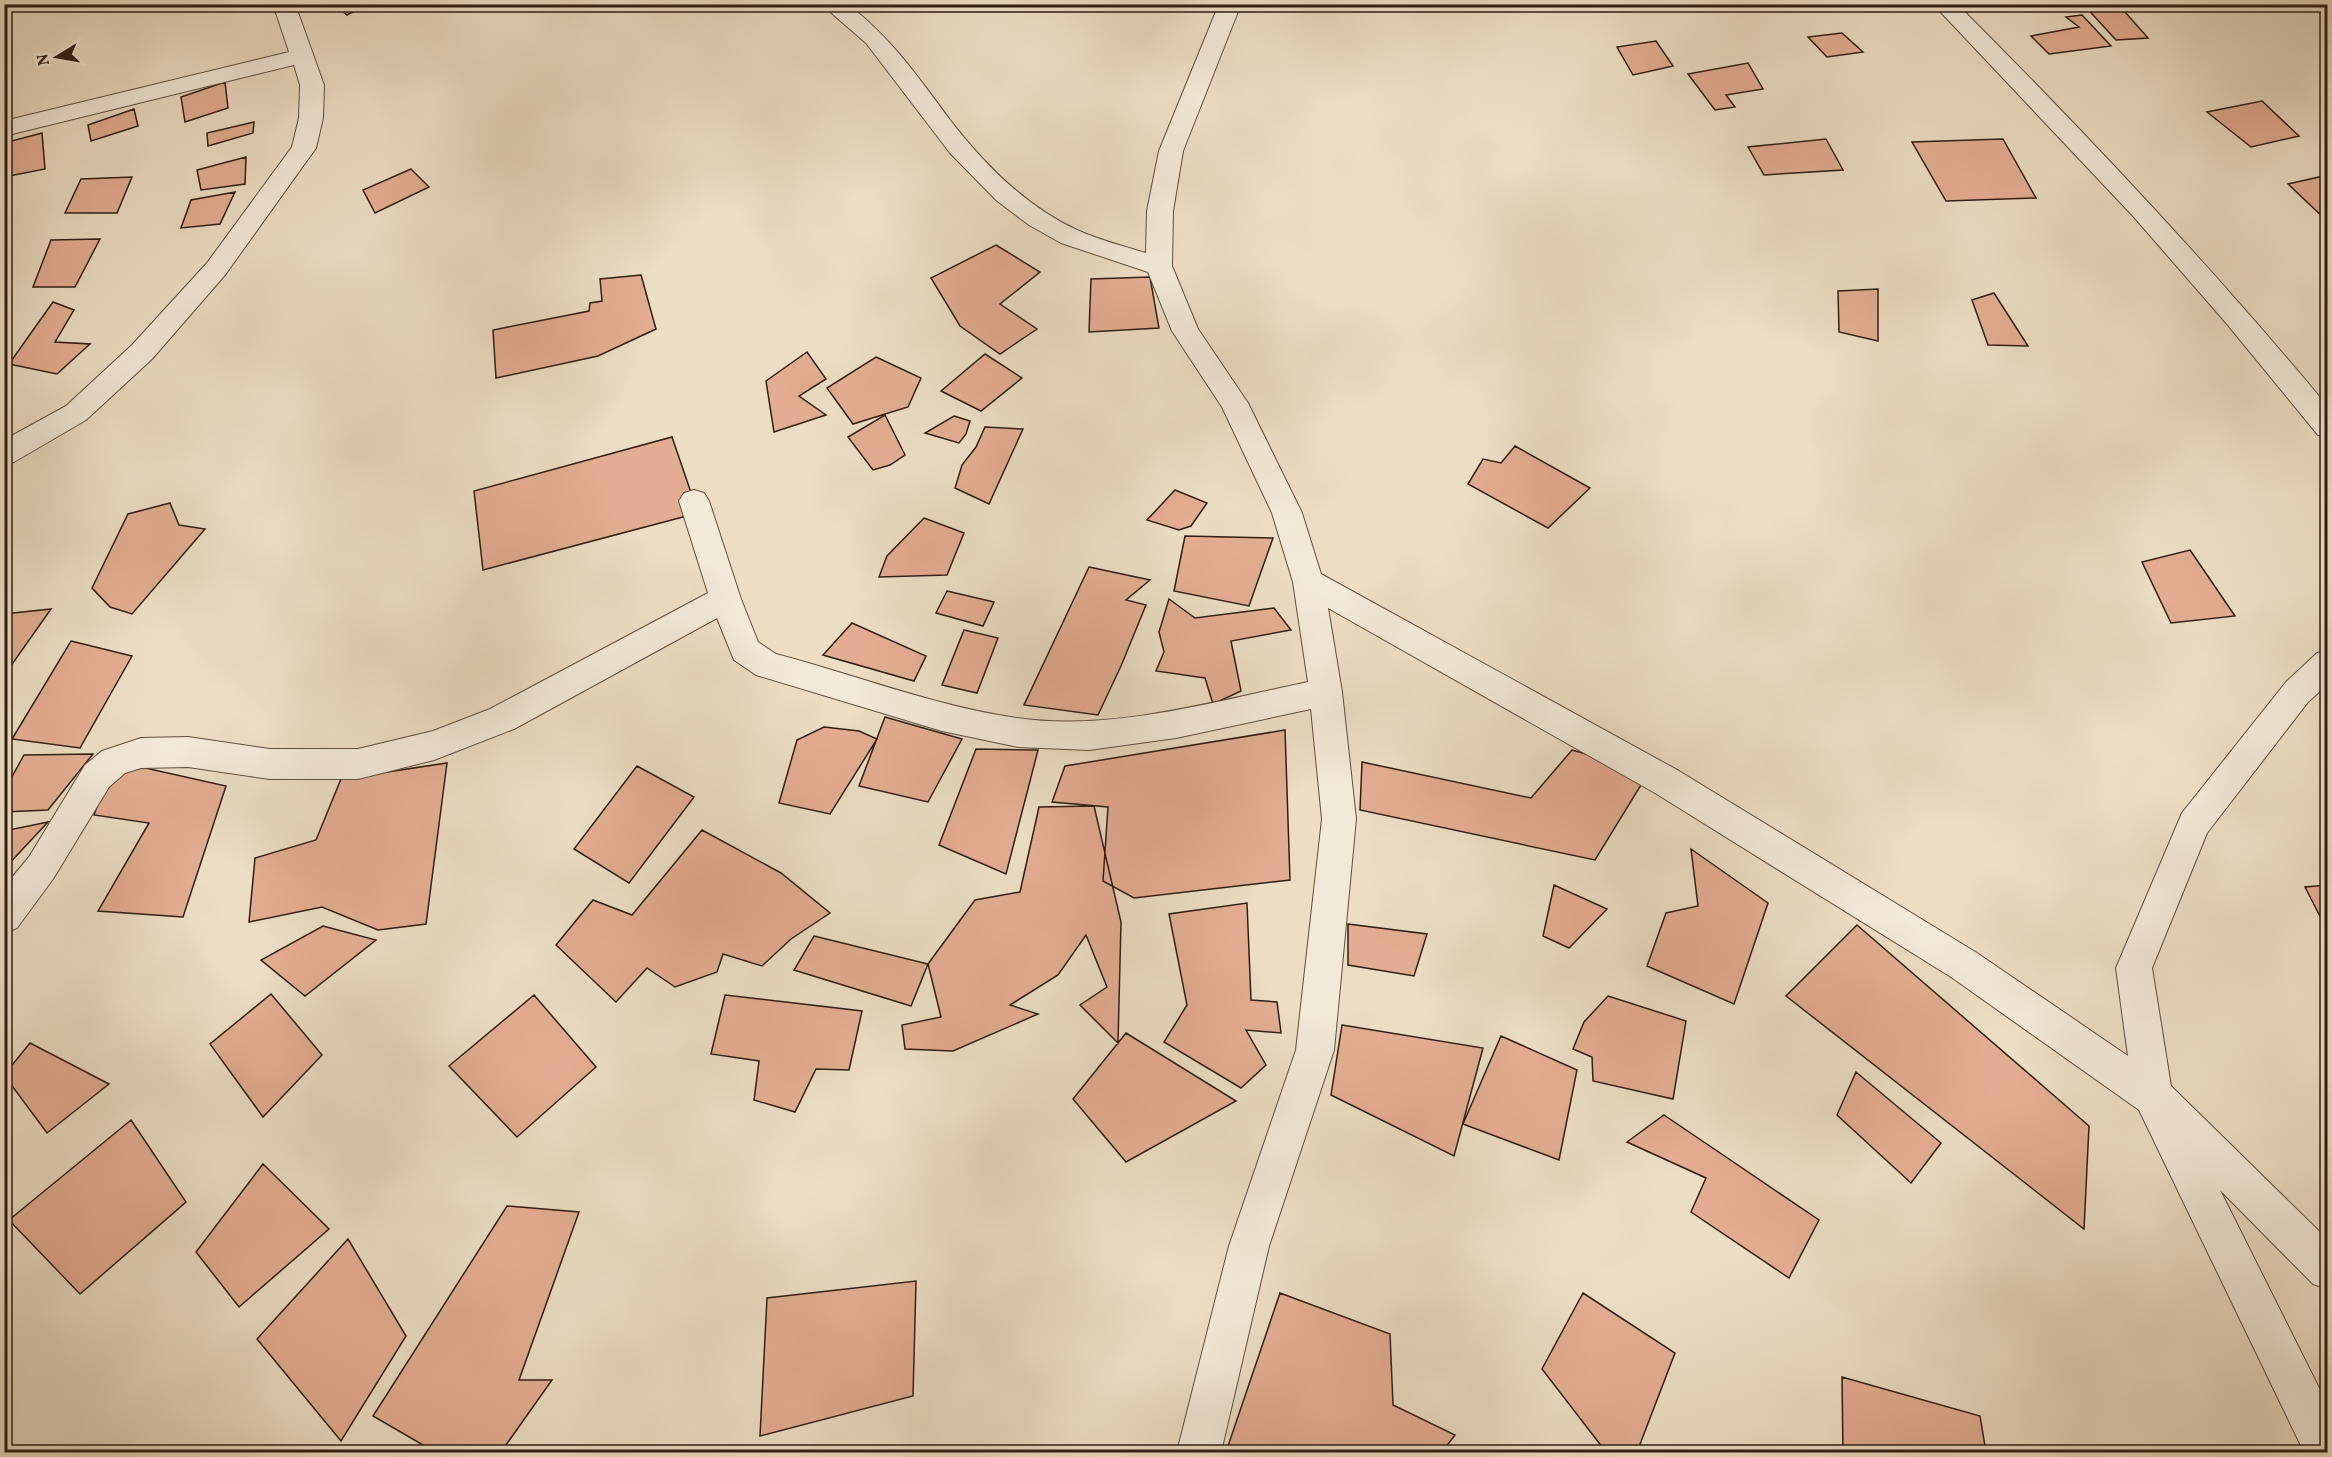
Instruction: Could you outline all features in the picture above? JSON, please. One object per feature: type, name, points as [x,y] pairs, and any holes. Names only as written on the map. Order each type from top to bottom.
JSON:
[{"type":"street","points":[[4,454],[76,413],[142,352],[216,269],[304,148],[312,118],[312,85],[284,4]]},
{"type":"street","points":[[832,4],[851,16],[882,48],[977,168],[1017,203],[1060,233],[1159,266]]},
{"type":"street","points":[[1199,1452],[1249,1246],[1315,1050],[1339,819],[1326,692],[1308,582],[1287,513],[1234,403],[1186,331],[1159,266],[1160,211],[1171,151],[1230,4]]},
{"type":"street","points":[[1944,4],[2027,87],[2226,303],[2314,392],[2328,427]]},
{"type":"street","points":[[4,129],[302,56]]},
{"type":"street","points":[[694,501],[745,651],[767,666],[809,676],[942,717],[1018,733],[1089,736],[1176,724],[1326,692]]},
{"type":"street","points":[[1308,582],[1667,782],[1964,966],[2153,1096],[2328,1269]]},
{"type":"street","points":[[4,916],[41,868],[97,777],[114,760],[141,753],[188,752],[270,764],[358,764],[434,745],[502,719],[726,599]]},
{"type":"street","points":[[2327,1452],[2153,1096],[2134,968],[2194,824],[2297,692],[2328,663]]},
{"type":"building","points":[[335,4],[368,4],[347,15]]},
{"type":"building","points":[[2083,4],[2118,4],[2148,38],[2116,40]]},
{"type":"building","points":[[2082,15],[2111,46],[2049,54],[2031,36],[2079,27],[2066,17]]},
{"type":"building","points":[[1842,33],[1863,52],[1827,57],[1808,37]]},
{"type":"building","points":[[1656,41],[1673,66],[1633,75],[1617,47]]},
{"type":"building","points":[[1748,63],[1763,89],[1726,95],[1735,107],[1715,110],[1688,74]]},
{"type":"building","points":[[225,82],[228,108],[185,122],[181,97]]},
{"type":"building","points":[[2262,101],[2299,136],[2251,147],[2207,112]]},
{"type":"building","points":[[134,109],[138,126],[91,141],[88,125]]},
{"type":"building","points":[[254,122],[253,133],[208,146],[207,133]]},
{"type":"building","points":[[42,133],[45,169],[4,177],[4,143]]},
{"type":"building","points":[[1826,139],[1843,170],[1764,175],[1748,147]]},
{"type":"building","points":[[2003,139],[2036,198],[1946,201],[1912,142]]},
{"type":"building","points":[[246,157],[245,184],[201,190],[197,170]]},
{"type":"building","points":[[411,169],[429,187],[375,213],[363,190]]},
{"type":"building","points":[[2328,175],[2328,220],[2326,220],[2288,184]]},
{"type":"building","points":[[132,177],[117,213],[65,213],[81,179]]},
{"type":"building","points":[[235,192],[220,224],[181,228],[191,200]]},
{"type":"building","points":[[100,239],[75,287],[33,287],[51,240]]},
{"type":"building","points":[[996,245],[1040,272],[1000,304],[1037,329],[1000,354],[960,326],[931,278]]},
{"type":"building","points":[[641,275],[656,329],[598,356],[496,378],[493,330],[589,311],[590,303],[602,301],[600,279]]},
{"type":"building","points":[[1150,277],[1159,328],[1089,332],[1091,279]]},
{"type":"building","points":[[1878,289],[1878,341],[1839,332],[1838,291]]},
{"type":"building","points":[[1994,293],[2028,346],[1988,345],[1972,300]]},
{"type":"building","points":[[53,302],[74,310],[55,342],[90,344],[57,374],[9,364]]},
{"type":"building","points":[[807,352],[826,379],[799,396],[826,415],[774,432],[766,381]]},
{"type":"building","points":[[985,354],[1022,378],[981,411],[941,391]]},
{"type":"building","points":[[876,357],[921,378],[908,407],[853,424],[827,388]]},
{"type":"building","points":[[885,415],[905,455],[890,465],[873,470],[848,437]]},
{"type":"building","points":[[954,416],[970,421],[966,434],[959,443],[925,433]]},
{"type":"building","points":[[985,427],[1023,429],[989,504],[955,488],[962,465],[976,447]]},
{"type":"building","points":[[672,437],[698,513],[483,570],[474,491]]},
{"type":"building","points":[[1515,446],[1590,488],[1548,528],[1468,484],[1483,459],[1501,463]]},
{"type":"building","points":[[1175,490],[1207,503],[1191,526],[1179,530],[1147,520]]},
{"type":"building","points":[[170,503],[179,525],[205,529],[132,614],[110,607],[92,588],[128,514]]},
{"type":"building","points":[[924,518],[964,533],[947,575],[879,577],[887,556]]},
{"type":"building","points":[[1185,536],[1273,538],[1249,606],[1174,591]]},
{"type":"building","points":[[2190,550],[2235,616],[2171,623],[2142,562]]},
{"type":"building","points":[[1089,567],[1150,580],[1126,600],[1146,605],[1098,715],[1024,705]]},
{"type":"building","points":[[947,591],[994,602],[983,626],[936,613]]},
{"type":"building","points":[[1169,599],[1195,618],[1274,608],[1291,630],[1231,641],[1241,691],[1213,704],[1205,678],[1156,671],[1164,652],[1159,632]]},
{"type":"building","points":[[51,609],[8,670],[4,669],[4,614]]},
{"type":"building","points":[[852,623],[926,656],[914,681],[823,655]]},
{"type":"building","points":[[964,630],[998,638],[977,693],[942,685]]},
{"type":"building","points":[[71,641],[132,656],[80,748],[12,739]]},
{"type":"building","points":[[885,717],[962,739],[928,802],[859,786]]},
{"type":"building","points":[[824,727],[859,731],[877,739],[830,814],[779,803],[797,740]]},
{"type":"building","points":[[1285,730],[1290,880],[1134,898],[1103,881],[1108,807],[1052,802],[1065,766]]},
{"type":"building","points":[[976,749],[1038,750],[1006,874],[939,845]]},
{"type":"building","points":[[1572,750],[1649,772],[1595,860],[1360,810],[1362,762],[1531,798]]},
{"type":"building","points":[[93,754],[48,810],[4,812],[4,791],[24,755]]},
{"type":"building","points":[[114,761],[226,786],[183,917],[98,911],[149,823],[94,815]]},
{"type":"building","points":[[447,763],[426,924],[378,930],[322,907],[249,922],[255,858],[316,840],[341,779]]},
{"type":"building","points":[[637,766],[694,797],[629,883],[574,849]]},
{"type":"building","points":[[1094,806],[1121,922],[1118,1043],[1080,1005],[1107,987],[1086,935],[1058,975],[1010,1005],[1038,1014],[953,1051],[905,1049],[902,1025],[941,1017],[928,964],[975,900],[1020,892],[1039,807]]},
{"type":"building","points":[[48,822],[4,869],[4,831]]},
{"type":"building","points":[[702,830],[781,873],[830,913],[791,939],[762,966],[723,954],[717,972],[675,987],[647,968],[616,1002],[556,945],[593,900],[632,915]]},
{"type":"building","points":[[1691,849],[1768,903],[1734,1004],[1647,966],[1666,913],[1698,906]]},
{"type":"building","points":[[1554,885],[1607,909],[1569,948],[1543,936]]},
{"type":"building","points":[[2328,885],[2328,932],[2305,887]]},
{"type":"building","points":[[1247,903],[1251,1000],[1277,1002],[1281,1033],[1246,1030],[1266,1065],[1241,1088],[1164,1042],[1187,1005],[1169,914]]},
{"type":"building","points":[[1348,924],[1427,934],[1414,976],[1348,965]]},
{"type":"building","points":[[1857,925],[2089,1126],[2084,1229],[1786,996]]},
{"type":"building","points":[[323,926],[376,940],[305,996],[261,960]]},
{"type":"building","points":[[814,936],[928,964],[911,1006],[794,970]]},
{"type":"building","points":[[271,994],[322,1055],[263,1117],[210,1044]]},
{"type":"building","points":[[534,995],[596,1067],[517,1137],[449,1066]]},
{"type":"building","points":[[725,995],[862,1011],[849,1070],[816,1069],[795,1112],[754,1100],[759,1061],[711,1054]]},
{"type":"building","points":[[1608,996],[1686,1021],[1673,1099],[1593,1081],[1592,1057],[1573,1049],[1584,1022]]},
{"type":"building","points":[[1342,1025],[1483,1048],[1454,1156],[1331,1095]]},
{"type":"building","points":[[1126,1033],[1236,1101],[1126,1162],[1073,1099]]},
{"type":"building","points":[[1501,1036],[1577,1070],[1559,1160],[1463,1124]]},
{"type":"building","points":[[30,1043],[109,1084],[47,1133],[4,1075]]},
{"type":"building","points":[[1856,1072],[1941,1143],[1911,1183],[1837,1115]]},
{"type":"building","points":[[1664,1115],[1819,1220],[1789,1278],[1691,1212],[1706,1178],[1627,1142]]},
{"type":"building","points":[[131,1120],[186,1202],[80,1294],[9,1220]]},
{"type":"building","points":[[263,1164],[329,1229],[239,1307],[196,1252]]},
{"type":"building","points":[[507,1206],[579,1212],[519,1380],[552,1380],[501,1452],[435,1452],[373,1416]]},
{"type":"building","points":[[348,1239],[406,1336],[341,1441],[257,1339]]},
{"type":"building","points":[[916,1281],[913,1396],[760,1436],[767,1298]]},
{"type":"building","points":[[1280,1293],[1390,1334],[1393,1405],[1455,1435],[1442,1452],[1226,1452]]},
{"type":"building","points":[[1583,1293],[1675,1353],[1637,1452],[1606,1452],[1542,1369]]},
{"type":"building","points":[[1842,1377],[1980,1416],[1986,1452],[1843,1452]]}]
